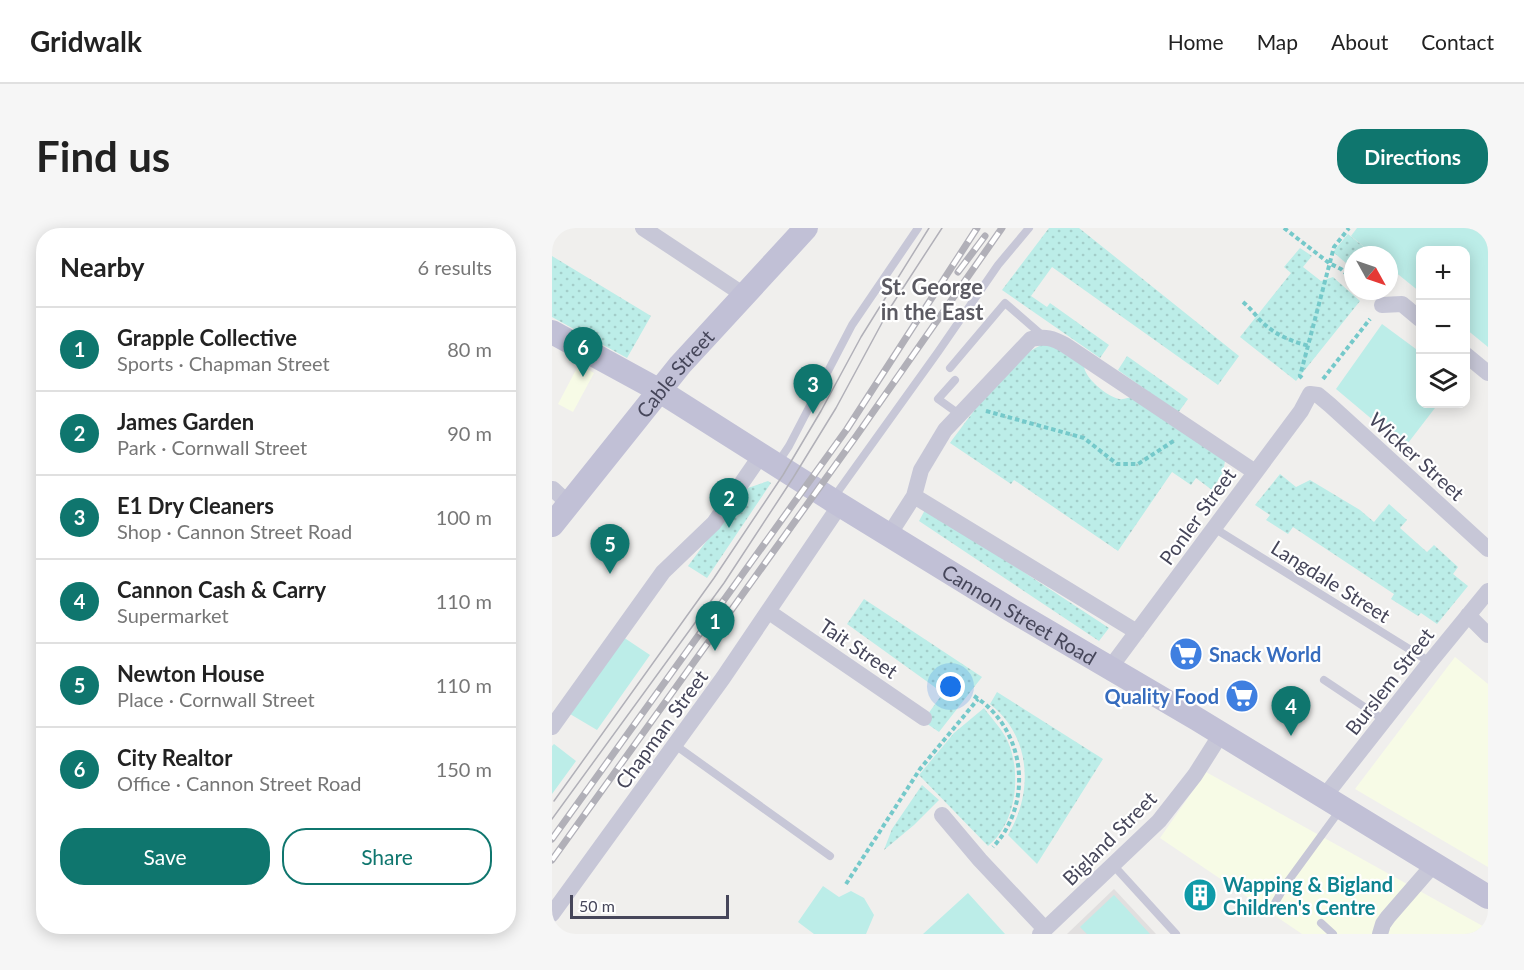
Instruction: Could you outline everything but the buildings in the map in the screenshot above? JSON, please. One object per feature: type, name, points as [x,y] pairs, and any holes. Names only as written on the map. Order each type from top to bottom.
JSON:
[{"type":"main road","name":"Cable Street","points":[[552,525],[561,496],[660,391],[680,365],[806,228]]},
{"type":"main road","name":"Cannon Street Road","points":[[552,332],[660,391],[836,503],[1488,897]]},
{"type":"street","points":[[643,228],[744,296]]},
{"type":"street","points":[[1382,305],[1402,304],[1416,316]]},
{"type":"street","points":[[889,535],[914,496],[921,470],[945,430],[1031,339],[1044,336],[1054,338],[1065,345],[1255,472]]},
{"type":"street","points":[[1470,358],[1488,373]]},
{"type":"street","name":"Ponler Street","points":[[1110,668],[1314,394]]},
{"type":"street","name":"Wicker Street","points":[[1314,394],[1488,549]]},
{"type":"street","points":[[552,727],[663,572],[714,523],[769,460]]},
{"type":"street","points":[[914,496],[1137,632]]},
{"type":"street","name":"Chapman Street","points":[[552,914],[769,612],[836,503]]},
{"type":"street","name":"Burslem Street","points":[[1333,802],[1384,720],[1488,591]]},
{"type":"street","name":"Tait Street","points":[[769,612],[924,718]]},
{"type":"street","points":[[1468,615],[1488,635]]},
{"type":"street","name":"Bigland Street","points":[[1042,932],[1159,821],[1195,775],[1221,734]]},
{"type":"street","points":[[942,815],[1042,932]]},
{"type":"street","points":[[1380,934],[1388,917],[1434,864]]},
{"type":"lane","points":[[769,460],[789,446],[852,325],[918,228]]},
{"type":"lane","points":[[836,503],[998,266],[1029,228]]},
{"type":"lane","points":[[950,368],[1005,303],[1044,336]]},
{"type":"lane","points":[[955,380],[938,399],[964,409]]},
{"type":"lane","name":"Langdale Street","points":[[1214,528],[1430,662]]},
{"type":"lane","points":[[1324,680],[1384,720]]},
{"type":"lane","points":[[675,745],[830,856]]},
{"type":"lane","points":[[1272,908],[1333,802]]},
{"type":"lane","points":[[1114,866],[1176,934]]},
{"type":"lane","points":[[1321,922],[1333,934]]},
{"type":"lane","points":[[1370,934],[1380,934]]},
{"type":"path","points":[[1284,228],[1344,272]]},
{"type":"path","points":[[1349,228],[1334,247],[1300,376],[1314,394],[1382,305]]},
{"type":"path","points":[[1243,302],[1260,320],[1288,341],[1309,346]]},
{"type":"path","points":[[964,409],[978,406],[1002,417],[1084,438],[1117,464],[1138,464],[1186,433],[1189,428]]},
{"type":"path","points":[[846,884],[920,769],[976,698],[989,708],[1007,731],[1019,760],[1020,773],[1018,796],[1010,823],[1000,840],[980,860]]},
{"type":"shaded area","points":[[1049,228],[1079,228],[1239,356],[1218,385],[1052,267],[1031,296],[1047,307],[1050,303],[1109,345],[1100,358],[1002,290]]},
{"type":"shaded area","points":[[1357,228],[1488,228],[1488,347],[1470,332],[1470,246],[1416,246],[1416,289],[1398,274],[1398,246],[1363,246],[1351,236]]},
{"type":"shaded area","points":[[1348,234],[1363,246],[1344,246],[1344,261],[1333,252]]},
{"type":"shaded area","points":[[1300,248],[1312,256],[1303,267],[1321,281],[1333,277],[1344,287],[1344,300],[1360,301],[1296,381],[1240,337],[1291,273],[1284,267]]},
{"type":"shaded area","points":[[552,256],[651,316],[627,358],[552,317]]},
{"type":"shaded area","points":[[1382,324],[1416,349],[1416,408],[1435,408],[1405,447],[1336,389]]},
{"type":"shaded area","points":[[1045,344],[1054,345],[1084,366],[1092,381],[1109,394],[1121,399],[1134,397],[1225,461],[1223,472],[1212,490],[1196,478],[1191,485],[1172,472],[1118,551],[1014,480],[1011,484],[950,443],[1007,372],[1033,349]]},
{"type":"shaded area","points":[[1127,356],[1188,399],[1178,413],[1118,370]]},
{"type":"shaded area","points":[[579,364],[594,373],[573,412],[558,404]]},
{"type":"shaded area","points":[[1280,474],[1296,487],[1310,480],[1360,510],[1374,522],[1389,504],[1407,520],[1400,528],[1427,552],[1434,545],[1458,567],[1453,574],[1468,586],[1437,624],[1421,613],[1418,616],[1391,599],[1394,594],[1293,527],[1288,534],[1266,520],[1270,515],[1255,505]]},
{"type":"shaded area","points":[[768,481],[771,483],[707,578],[688,566],[745,489]]},
{"type":"shaded area","points":[[926,508],[1109,628],[1099,641],[919,521]]},
{"type":"shaded area","points":[[864,599],[982,677],[939,732],[923,721],[943,693],[847,624]]},
{"type":"shaded area","points":[[623,637],[650,655],[597,730],[570,714]]},
{"type":"shaded area","points":[[1455,657],[1488,684],[1488,867],[1355,789]]},
{"type":"shaded area","points":[[997,692],[1103,759],[1037,864],[1008,835],[1022,801],[1025,783],[1024,765],[1021,748],[1014,732],[1004,717],[990,704]]},
{"type":"shaded area","points":[[984,708],[1008,742],[1015,769],[1014,798],[1010,812],[1005,825],[988,846],[919,775],[954,733]]},
{"type":"shaded area","points":[[554,744],[576,761],[552,794],[552,746]]},
{"type":"shaded area","points":[[1206,772],[1488,929],[1488,934],[1302,934],[1160,838]]},
{"type":"shaded area","points":[[922,785],[939,800],[884,850],[892,829]]},
{"type":"shaded area","points":[[823,886],[839,897],[851,891],[864,898],[874,915],[866,934],[814,934],[798,922]]},
{"type":"shaded area","points":[[1114,889],[1156,934],[1067,934]]},
{"type":"shaded area","points":[[968,893],[1005,934],[923,934]]},
{"type":"shaded area","points":[[1114,895],[1150,934],[1087,934],[1080,927]]},
{"type":"tram line","points":[[554,801],[714,578],[783,475],[861,337],[929,228]]},
{"type":"tram line","points":[[552,819],[724,583],[836,408],[890,308],[942,228]]},
{"type":"railway","points":[[552,839],[847,429],[977,228]]},
{"type":"railway","points":[[552,860],[857,435],[1002,228]]},
{"type":"railway","points":[[958,272],[985,236]]},
{"type":"place","name":"City Realtor","points":[[583,377]]},
{"type":"place","name":"E1 Dry Cleaners","points":[[813,414]]},
{"type":"place","name":"James Garden","points":[[729,528]]},
{"type":"place","name":"Newton House","points":[[610,574]]},
{"type":"place","name":"Grapple Collective","points":[[715,651]]},
{"type":"place","name":"Snack World","points":[[1186,654]]},
{"type":"place","name":"Quality Food","points":[[1242,696]]},
{"type":"place","name":"Cannon Cash & Carry","points":[[1291,736]]},
{"type":"place","name":"Wapping & Bigland Children's Centre","points":[[1200,895]]},
{"type":"district","name":"St. George in the East","points":[[932,298]]}]
